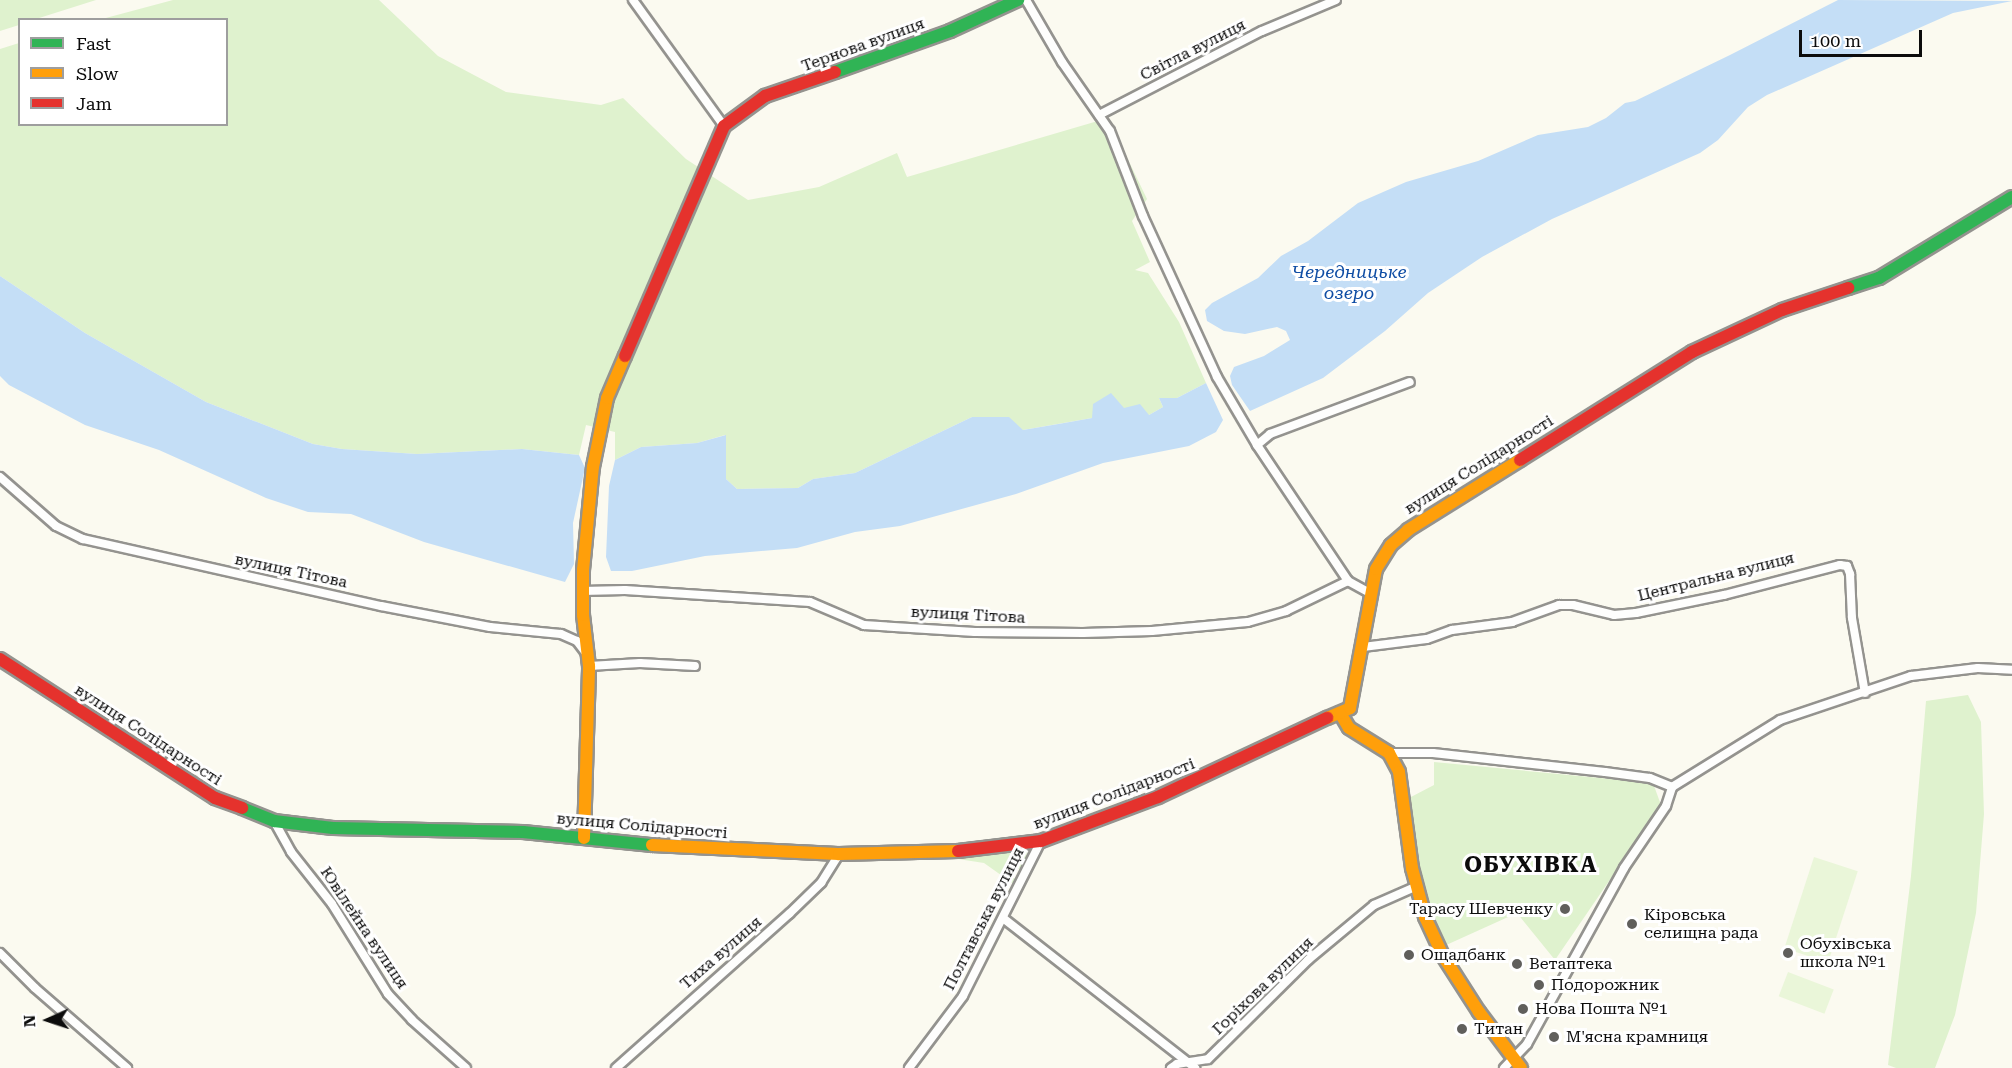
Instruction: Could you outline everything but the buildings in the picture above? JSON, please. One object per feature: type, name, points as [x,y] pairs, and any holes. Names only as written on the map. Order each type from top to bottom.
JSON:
[{"type":"main road","name":"Тернова вулиця","points":[[724,126],[741,111],[765,96],[950,31],[1018,0]]},
{"type":"main road","points":[[584,838],[589,661],[582,591],[593,467],[607,398],[724,126]]},
{"type":"main road","name":"вулиця Солідарності","points":[[0,659],[215,798],[274,821],[333,828],[459,829],[584,838],[689,849],[839,854],[973,851],[1041,841],[1158,797],[1350,708],[1376,569],[1391,544],[1407,530],[1692,352],[1782,310],[1879,278],[1901,267],[2012,198]]},
{"type":"main road","points":[[1340,713],[1349,728],[1389,753],[1399,772],[1415,887],[1425,917],[1443,956],[1479,1012],[1517,1063]]},
{"type":"street","points":[[633,0],[724,126]]},
{"type":"street","points":[[1026,0],[1062,62],[1099,115],[1121,157],[1143,216],[1216,377],[1257,445],[1348,581],[1370,593]]},
{"type":"street","name":"Світла вулиця","points":[[1099,115],[1262,31],[1336,0]]},
{"type":"street","points":[[1257,445],[1270,434],[1410,382]]},
{"type":"street","name":"вулиця Тітова","points":[[0,477],[56,526],[83,539],[381,606],[490,627],[561,634],[578,641],[589,661]]},
{"type":"street","name":"Центральна вулиця","points":[[1363,646],[1427,639],[1452,630],[1512,622],[1559,606],[1573,605],[1614,615],[1648,611],[1840,565],[1847,566],[1850,574],[1852,618],[1865,693]]},
{"type":"street","name":"вулиця Тітова","points":[[582,591],[625,590],[810,602],[864,625],[975,632],[1073,633],[1152,631],[1248,622],[1286,611],[1348,581]]},
{"type":"street","points":[[589,661],[695,666]]},
{"type":"street","points":[[1504,1068],[1517,1063],[1624,868],[1666,806],[1672,787],[1780,720],[1911,676],[1978,668],[2012,670]]},
{"type":"street","points":[[1389,753],[1433,753],[1605,772],[1650,778],[1672,787]]},
{"type":"street","name":"Ювілейна вулиця","points":[[274,821],[291,852],[332,904],[388,994],[412,1020],[466,1068]]},
{"type":"street","name":"Полтавська вулиця","points":[[909,1068],[963,996],[1041,841]]},
{"type":"street","name":"Тиха вулиця","points":[[616,1068],[789,914],[821,883],[839,854]]},
{"type":"street","name":"Горіхова вулиця","points":[[1171,1068],[1177,1064],[1192,1066],[1208,1059],[1308,960],[1374,905],[1415,887]]},
{"type":"street","points":[[1003,918],[1071,974],[1192,1066]]},
{"type":"street","points":[[0,953],[35,988],[128,1068]]},
{"type":"green space","points":[[0,0],[96,0],[39,18],[18,18],[18,25],[0,31]]},
{"type":"green space","points":[[173,0],[379,0],[438,56],[506,92],[601,105],[623,98],[686,159],[748,200],[819,187],[897,153],[907,177],[1108,118],[1147,199],[1132,221],[1150,262],[1135,270],[1148,273],[1179,322],[1206,383],[1177,398],[1159,398],[1163,407],[1149,415],[1092,418],[1023,430],[972,417],[855,473],[813,479],[798,488],[737,489],[726,479],[725,435],[697,443],[641,447],[615,460],[615,432],[586,425],[579,455],[522,449],[417,454],[342,449],[313,444],[206,402],[85,333],[0,276],[0,49],[18,43],[18,126],[228,126],[228,18],[106,18]]},
{"type":"green space","points":[[1968,695],[1981,722],[1984,814],[1976,913],[1955,1015],[1935,1068],[1896,1068],[1888,1065],[1911,876],[1926,701]]},
{"type":"green space","points":[[1434,762],[1653,783],[1661,805],[1555,960],[1517,913],[1444,946],[1422,887],[1411,830],[1409,798],[1434,785]]},
{"type":"green space","points":[[1027,849],[1026,865],[1019,869],[1012,866],[1007,873],[1017,880],[1015,885],[984,863],[958,859],[959,856]]},
{"type":"green space","points":[[1814,857],[1858,871],[1828,963],[1784,948]]},
{"type":"green space","points":[[1788,972],[1834,990],[1824,1014],[1779,996]]},
{"type":"water","name":"Чередницьке озеро","points":[[1838,0],[2012,1],[1953,13],[1767,95],[1748,107],[1718,140],[1700,153],[1552,219],[1482,257],[1428,293],[1385,331],[1323,378],[1250,411],[1232,385],[1230,376],[1234,367],[1264,356],[1290,340],[1286,331],[1277,327],[1245,334],[1224,331],[1207,321],[1205,310],[1212,303],[1258,278],[1281,256],[1308,241],[1358,203],[1406,182],[1478,161],[1538,135],[1588,127],[1606,118],[1625,103],[1635,101]]},
{"type":"water","points":[[0,276],[85,333],[206,402],[313,444],[342,449],[417,454],[522,449],[579,455],[585,468],[573,523],[574,564],[565,582],[424,542],[351,514],[308,512],[266,498],[159,450],[85,425],[9,385],[0,376]]},
{"type":"water","points":[[1206,383],[1223,420],[1216,432],[1189,446],[1103,463],[1016,494],[900,526],[855,532],[797,548],[705,556],[632,571],[611,571],[606,557],[609,486],[615,460],[641,447],[697,443],[726,435],[726,479],[737,489],[798,488],[813,479],[855,473],[972,417],[1009,417],[1023,430],[1064,423],[1092,418],[1093,404],[1111,393],[1124,408],[1140,404],[1149,415],[1163,407],[1159,398],[1177,398]]},
{"type":"traffic: fast","points":[[835,72],[950,31],[1018,0]]},
{"type":"traffic: fast","points":[[1848,288],[1879,278],[2012,197]]},
{"type":"traffic: fast","points":[[242,808],[274,821],[333,828],[523,832],[652,845]]},
{"type":"traffic: slow","points":[[584,838],[589,666],[583,615],[583,570],[593,467],[607,398],[625,356]]},
{"type":"traffic: slow","points":[[1327,718],[1350,708],[1376,569],[1391,545],[1408,530],[1520,460]]},
{"type":"traffic: slow","points":[[1340,713],[1349,728],[1389,753],[1399,772],[1412,868],[1425,917],[1443,956],[1479,1012],[1521,1068]]},
{"type":"traffic: slow","points":[[652,845],[839,854],[958,851]]},
{"type":"traffic: jam","points":[[625,356],[724,126],[765,96],[835,72]]},
{"type":"traffic: jam","points":[[1520,460],[1692,352],[1782,310],[1848,288]]},
{"type":"traffic: jam","points":[[0,659],[215,798],[242,808]]},
{"type":"traffic: jam","points":[[958,851],[1041,841],[1158,797],[1327,718]]},
{"type":"place","name":"Тарасу Шевченку","points":[[1565,909]]},
{"type":"place","name":"Кіровська селищна рада","points":[[1632,924]]},
{"type":"place","name":"Обухівська школа №1","points":[[1788,953]]},
{"type":"place","name":"Ощадбанк","points":[[1409,955]]},
{"type":"place","name":"Ветаптека","points":[[1517,964]]},
{"type":"place","name":"Подорожник","points":[[1539,985]]},
{"type":"place","name":"Нова Пошта №1","points":[[1523,1009]]},
{"type":"place","name":"Титан","points":[[1462,1029]]},
{"type":"place","name":"М'ясна крамниця","points":[[1554,1037]]},
{"type":"district","name":"ОБУХІВКА","points":[[1531,865]]}]
